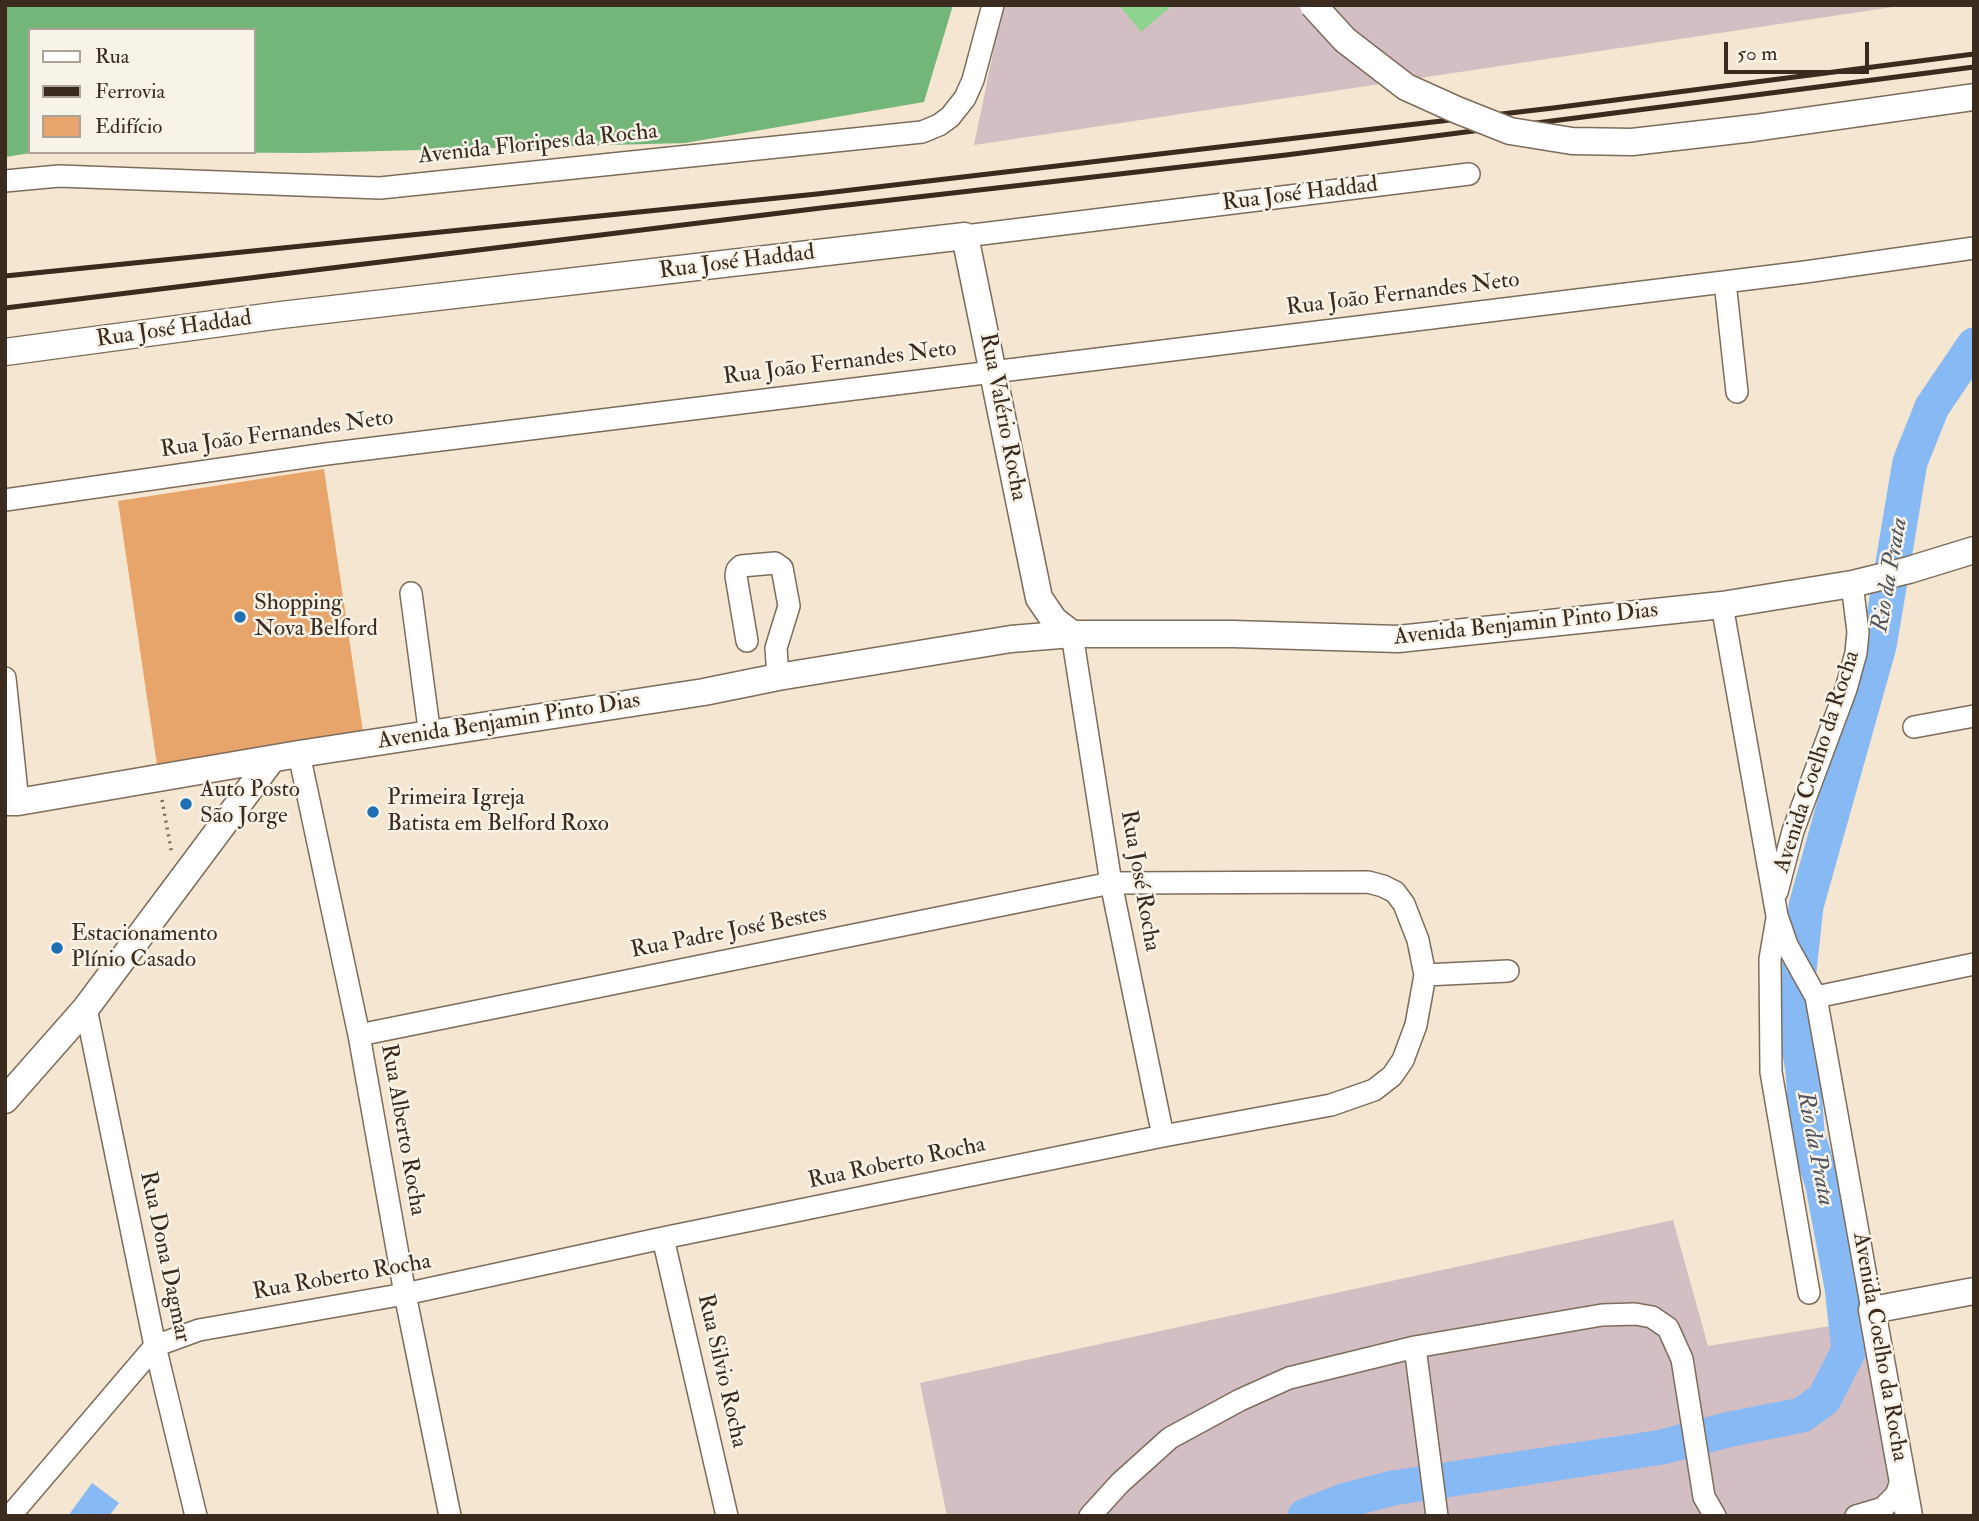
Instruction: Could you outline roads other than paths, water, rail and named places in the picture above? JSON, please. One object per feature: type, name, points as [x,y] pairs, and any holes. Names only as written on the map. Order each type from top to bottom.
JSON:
[{"type":"main road","points":[[1313,5],[1345,40],[1406,87],[1510,131],[1572,141],[1632,142],[1974,97]]},
{"type":"main road","name":"Rua José Haddad","points":[[5,352],[281,315],[965,236]]},
{"type":"main road","name":"Rua Valério Rocha","points":[[965,236],[1038,598]]},
{"type":"main road","name":"Avenida Benjamin Pinto Dias","points":[[12,802],[272,758],[704,692],[778,677],[1011,639],[1072,634],[1398,639],[1722,605],[1858,583],[1974,550]]},
{"type":"main road","points":[[1038,598],[1054,620],[1072,634]]},
{"type":"main road","points":[[1011,639],[1030,620],[1038,598]]},
{"type":"main road","points":[[5,1100],[86,1008],[272,758]]},
{"type":"main road","points":[[1872,1310],[1974,1291]]},
{"type":"main road","name":"Avenida Coelho da Rocha","points":[[1872,1310],[1909,1516]]},
{"type":"street","name":"Avenida Floripes da Rocha","points":[[5,181],[59,176],[380,188],[922,132],[950,117],[965,97],[973,80],[993,5]]},
{"type":"street","name":"Rua José Haddad","points":[[965,236],[1469,174]]},
{"type":"street","name":"Rua João Fernandes Neto","points":[[5,500],[326,454],[1725,282],[1974,248]]},
{"type":"street","points":[[1725,282],[1737,392]]},
{"type":"street","points":[[747,641],[737,570],[741,566],[775,563],[782,568],[789,606],[776,648],[778,677]]},
{"type":"street","name":"Avenida Coelho da Rocha","points":[[1776,906],[1793,831],[1846,689],[1856,653],[1858,583]]},
{"type":"street","points":[[411,593],[429,736]]},
{"type":"street","name":"Avenida Coelho da Rocha","points":[[1722,605],[1776,906],[1787,944],[1814,993],[1872,1310]]},
{"type":"street","name":"Rua José Rocha","points":[[1072,634],[1111,883],[1163,1136]]},
{"type":"street","points":[[5,678],[12,802]]},
{"type":"street","points":[[1914,727],[1974,716]]},
{"type":"street","name":"Rua Alberto Rocha","points":[[299,754],[359,1035],[405,1294],[450,1516]]},
{"type":"street","name":"Rua Roberto Rocha","points":[[10,1516],[155,1346],[199,1330],[405,1294],[663,1238],[1163,1136],[1331,1105],[1374,1090],[1392,1076],[1403,1060],[1416,1026],[1425,975],[1418,940],[1404,904],[1395,892],[1368,882],[1111,883]]},
{"type":"street","name":"Rua Padre José Bestes","points":[[359,1035],[1111,883]]},
{"type":"street","points":[[1776,906],[1770,959],[1771,1072],[1809,1293]]},
{"type":"street","points":[[1814,993],[1974,964]]},
{"type":"street","points":[[1425,975],[1508,971]]},
{"type":"street","name":"Rua Dona Dagmar","points":[[86,1008],[155,1346],[196,1516]]},
{"type":"street","name":"Rua Silvio Rocha","points":[[663,1238],[727,1516]]},
{"type":"street","points":[[1090,1516],[1120,1483],[1170,1438],[1240,1400],[1289,1378],[1415,1347],[1602,1315],[1635,1314],[1652,1317],[1668,1328],[1682,1359],[1704,1497],[1715,1516]]},
{"type":"street","points":[[1415,1347],[1437,1514]]},
{"type":"street","points":[[1856,1516],[1883,1508],[1896,1495],[1901,1481],[1901,1466]]},
{"type":"water","points":[[92,1483],[119,1503],[109,1516],[68,1516]]},
{"type":"waterway","name":"Rio da Prata","points":[[1305,1516],[1343,1501],[1393,1488],[1662,1447],[1731,1429],[1802,1415],[1824,1399],[1849,1350],[1842,1287],[1823,1186],[1807,1133],[1803,1071],[1794,1017],[1806,906],[1879,646],[1910,462],[1932,407],[1974,345]]},
{"type":"railway","points":[[5,276],[817,194],[1553,108],[1974,54]]},
{"type":"railway","points":[[5,308],[821,208],[1286,155],[1974,67]]},
{"type":"place","name":"Shopping Nova Belford","points":[[240,617]]},
{"type":"place","name":"Auto Posto São Jorge","points":[[186,804]]},
{"type":"place","name":"Primeira Igreja Batista em Belford Roxo","points":[[373,812]]},
{"type":"place","name":"Estacionamento Plínio Casado","points":[[57,948]]}]
